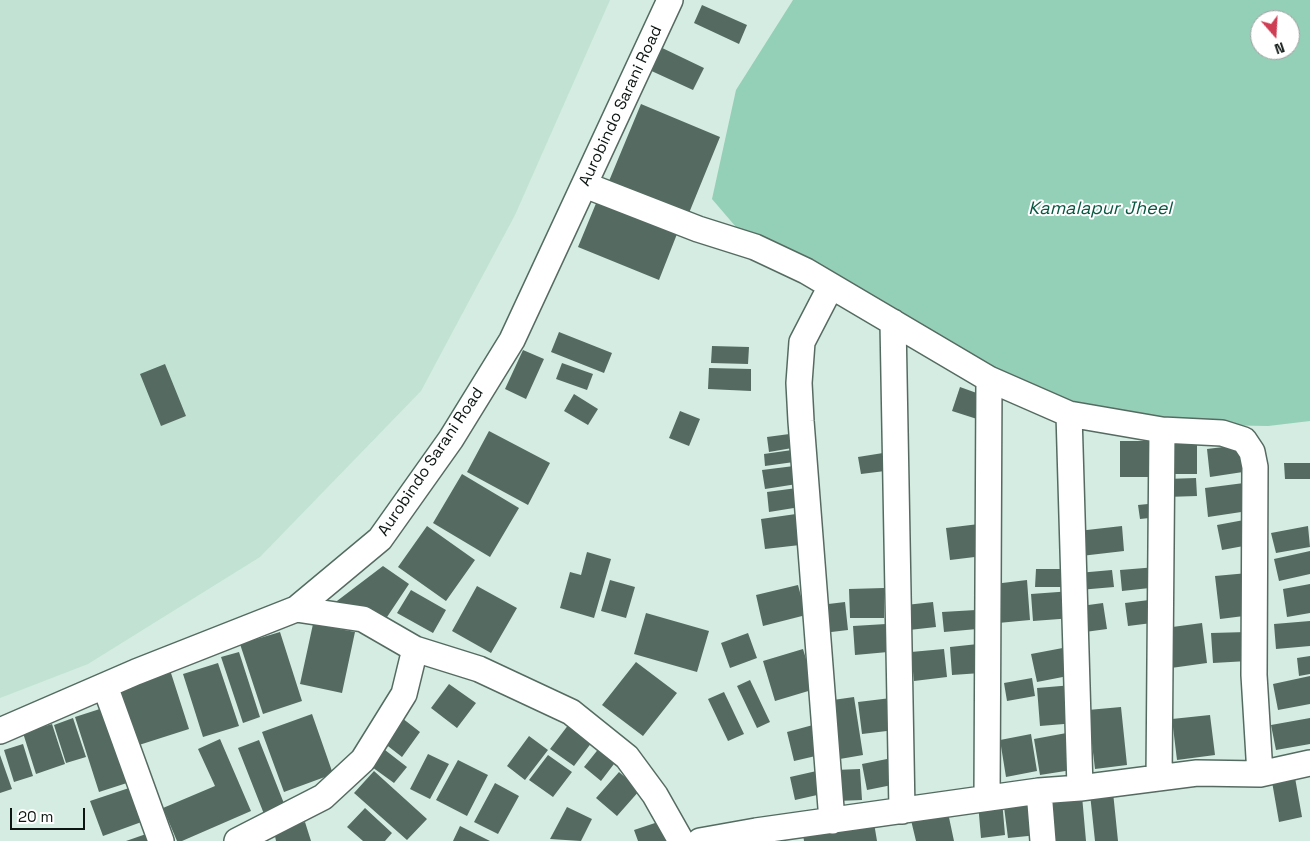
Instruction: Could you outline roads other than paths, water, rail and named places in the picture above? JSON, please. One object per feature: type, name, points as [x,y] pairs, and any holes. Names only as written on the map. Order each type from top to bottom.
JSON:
[{"type":"street","name":"Aurobindo Sarani Road","points":[[0,731],[105,686],[296,609],[380,539],[451,439],[512,340],[670,0]]},
{"type":"street","points":[[585,184],[698,229],[755,247],[806,271],[989,379],[1069,414],[1162,430],[1232,435],[1244,440],[1252,452],[1255,467],[1254,675],[1260,774]]},
{"type":"street","points":[[831,286],[802,342],[799,382],[800,421],[832,821]]},
{"type":"street","points":[[892,322],[902,811]]},
{"type":"street","points":[[987,798],[989,379]]},
{"type":"street","points":[[1069,414],[1080,788]]},
{"type":"street","points":[[1159,778],[1162,430]]},
{"type":"street","points":[[296,609],[363,619],[415,649],[479,669],[571,712],[627,757],[655,795],[681,841]]},
{"type":"street","points":[[237,841],[324,797],[363,760],[404,694],[415,649]]},
{"type":"street","points":[[105,686],[161,841]]},
{"type":"street","points":[[700,841],[1039,791],[1197,774],[1260,774],[1310,762]]},
{"type":"street","points":[[1039,791],[1043,841]]},
{"type":"water","name":"Kamalapur Jheel","points":[[793,0],[1310,0],[1310,421],[1268,426],[1159,424],[1050,416],[742,234],[712,199],[736,90]]}]
